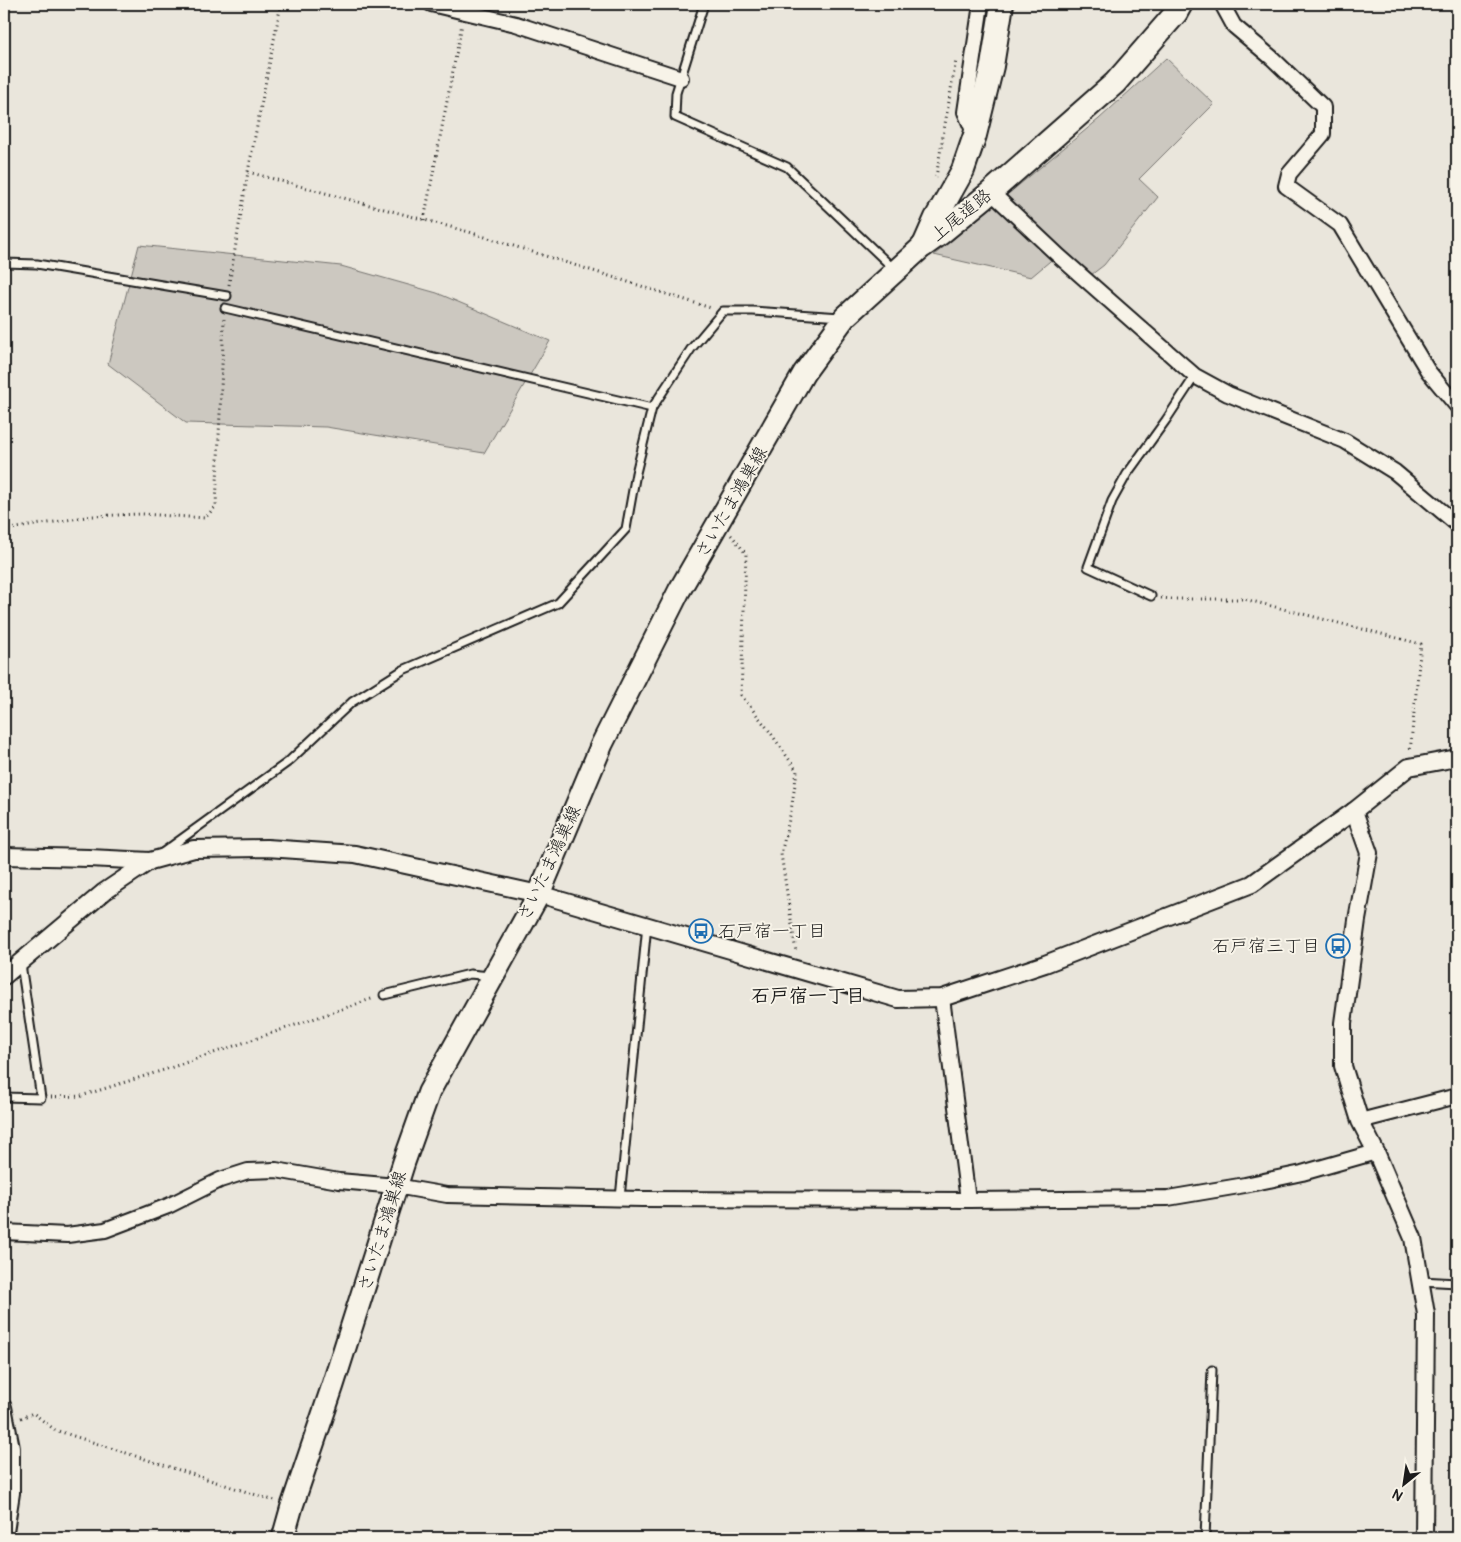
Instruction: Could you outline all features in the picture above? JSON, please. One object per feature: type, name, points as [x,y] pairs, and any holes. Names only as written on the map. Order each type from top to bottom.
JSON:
[{"type":"highway","name":"上尾道路","points":[[923,246],[936,218],[963,170],[980,120],[992,66],[1002,4]]},
{"type":"highway","name":"上尾道路","points":[[923,246],[991,192],[1116,83],[1176,13],[1181,4]]},
{"type":"main road","name":"さいたま鴻巣線","points":[[283,1538],[396,1186],[429,1092],[539,894],[602,744],[679,591],[804,373],[845,317],[923,246]]},
{"type":"street","points":[[431,4],[516,24],[681,78]]},
{"type":"street","points":[[975,135],[965,112],[981,4]]},
{"type":"street","points":[[1222,4],[1234,26],[1272,58],[1324,107],[1324,134],[1289,174],[1286,186],[1340,225],[1428,370],[1457,406]]},
{"type":"street","points":[[991,192],[1060,257],[1194,376],[1228,394],[1345,441],[1396,472],[1457,524]]},
{"type":"street","points":[[4,976],[104,892],[150,862],[194,849],[267,848],[355,854],[539,894],[898,999],[942,998],[1045,964],[1252,884],[1354,812],[1409,768],[1457,758]]},
{"type":"street","points":[[1354,812],[1368,853],[1343,1023],[1343,1066],[1360,1121],[1376,1152],[1414,1238],[1426,1314],[1424,1538]]},
{"type":"street","points":[[4,856],[150,862]]},
{"type":"street","points":[[942,998],[968,1200]]},
{"type":"street","points":[[1360,1121],[1457,1096]]},
{"type":"street","points":[[4,1232],[67,1235],[105,1230],[168,1206],[220,1180],[248,1171],[276,1170],[338,1181],[396,1186],[447,1195],[968,1200],[1168,1198],[1302,1173],[1376,1152]]},
{"type":"street","points":[[4,1407],[12,1448],[12,1493],[5,1538]]},
{"type":"lane","points":[[704,4],[676,93],[675,117],[787,166],[895,270]]},
{"type":"lane","points":[[4,263],[37,264],[227,296]]},
{"type":"lane","points":[[225,308],[652,408]]},
{"type":"lane","points":[[150,862],[288,762],[352,702],[403,670],[558,603],[626,528],[636,473],[652,408],[691,349],[723,311],[845,317]]},
{"type":"lane","points":[[1151,596],[1088,567],[1112,501],[1127,474],[1166,420],[1194,376]]},
{"type":"lane","points":[[620,1198],[647,925]]},
{"type":"lane","points":[[4,1097],[40,1098],[21,962]]},
{"type":"lane","points":[[384,995],[470,974],[492,977]]},
{"type":"lane","points":[[1421,1282],[1457,1284]]},
{"type":"lane","points":[[1206,1538],[1212,1370]]},
{"type":"path","points":[[227,296],[248,172],[281,4]]},
{"type":"path","points":[[424,220],[464,12]]},
{"type":"path","points":[[935,180],[957,52]]},
{"type":"path","points":[[248,172],[470,232],[723,311]]},
{"type":"path","points":[[4,530],[92,516],[142,514],[205,518],[216,506],[225,308]]},
{"type":"path","points":[[716,527],[733,537],[746,554],[741,695],[798,771],[781,854],[799,970]]},
{"type":"path","points":[[1151,596],[1171,599],[1244,599],[1421,644],[1409,768]]},
{"type":"path","points":[[40,1098],[81,1096],[164,1070],[384,995]]},
{"type":"path","points":[[7,1423],[33,1413],[55,1430],[292,1506]]},
{"type":"shaded area","points":[[1166,58],[1214,104],[1139,179],[1158,197],[1104,265],[1091,275],[1062,251],[1031,277],[934,255],[1099,119]]},
{"type":"shaded area","points":[[139,245],[341,266],[437,293],[550,341],[484,453],[326,427],[186,423],[108,364]]},
{"type":"place","name":"石戸宿一丁目","points":[[701,931]]},
{"type":"place","name":"石戸宿三丁目","points":[[1338,946]]},
{"type":"district","name":"石戸宿一丁目","points":[[808,995]]}]
